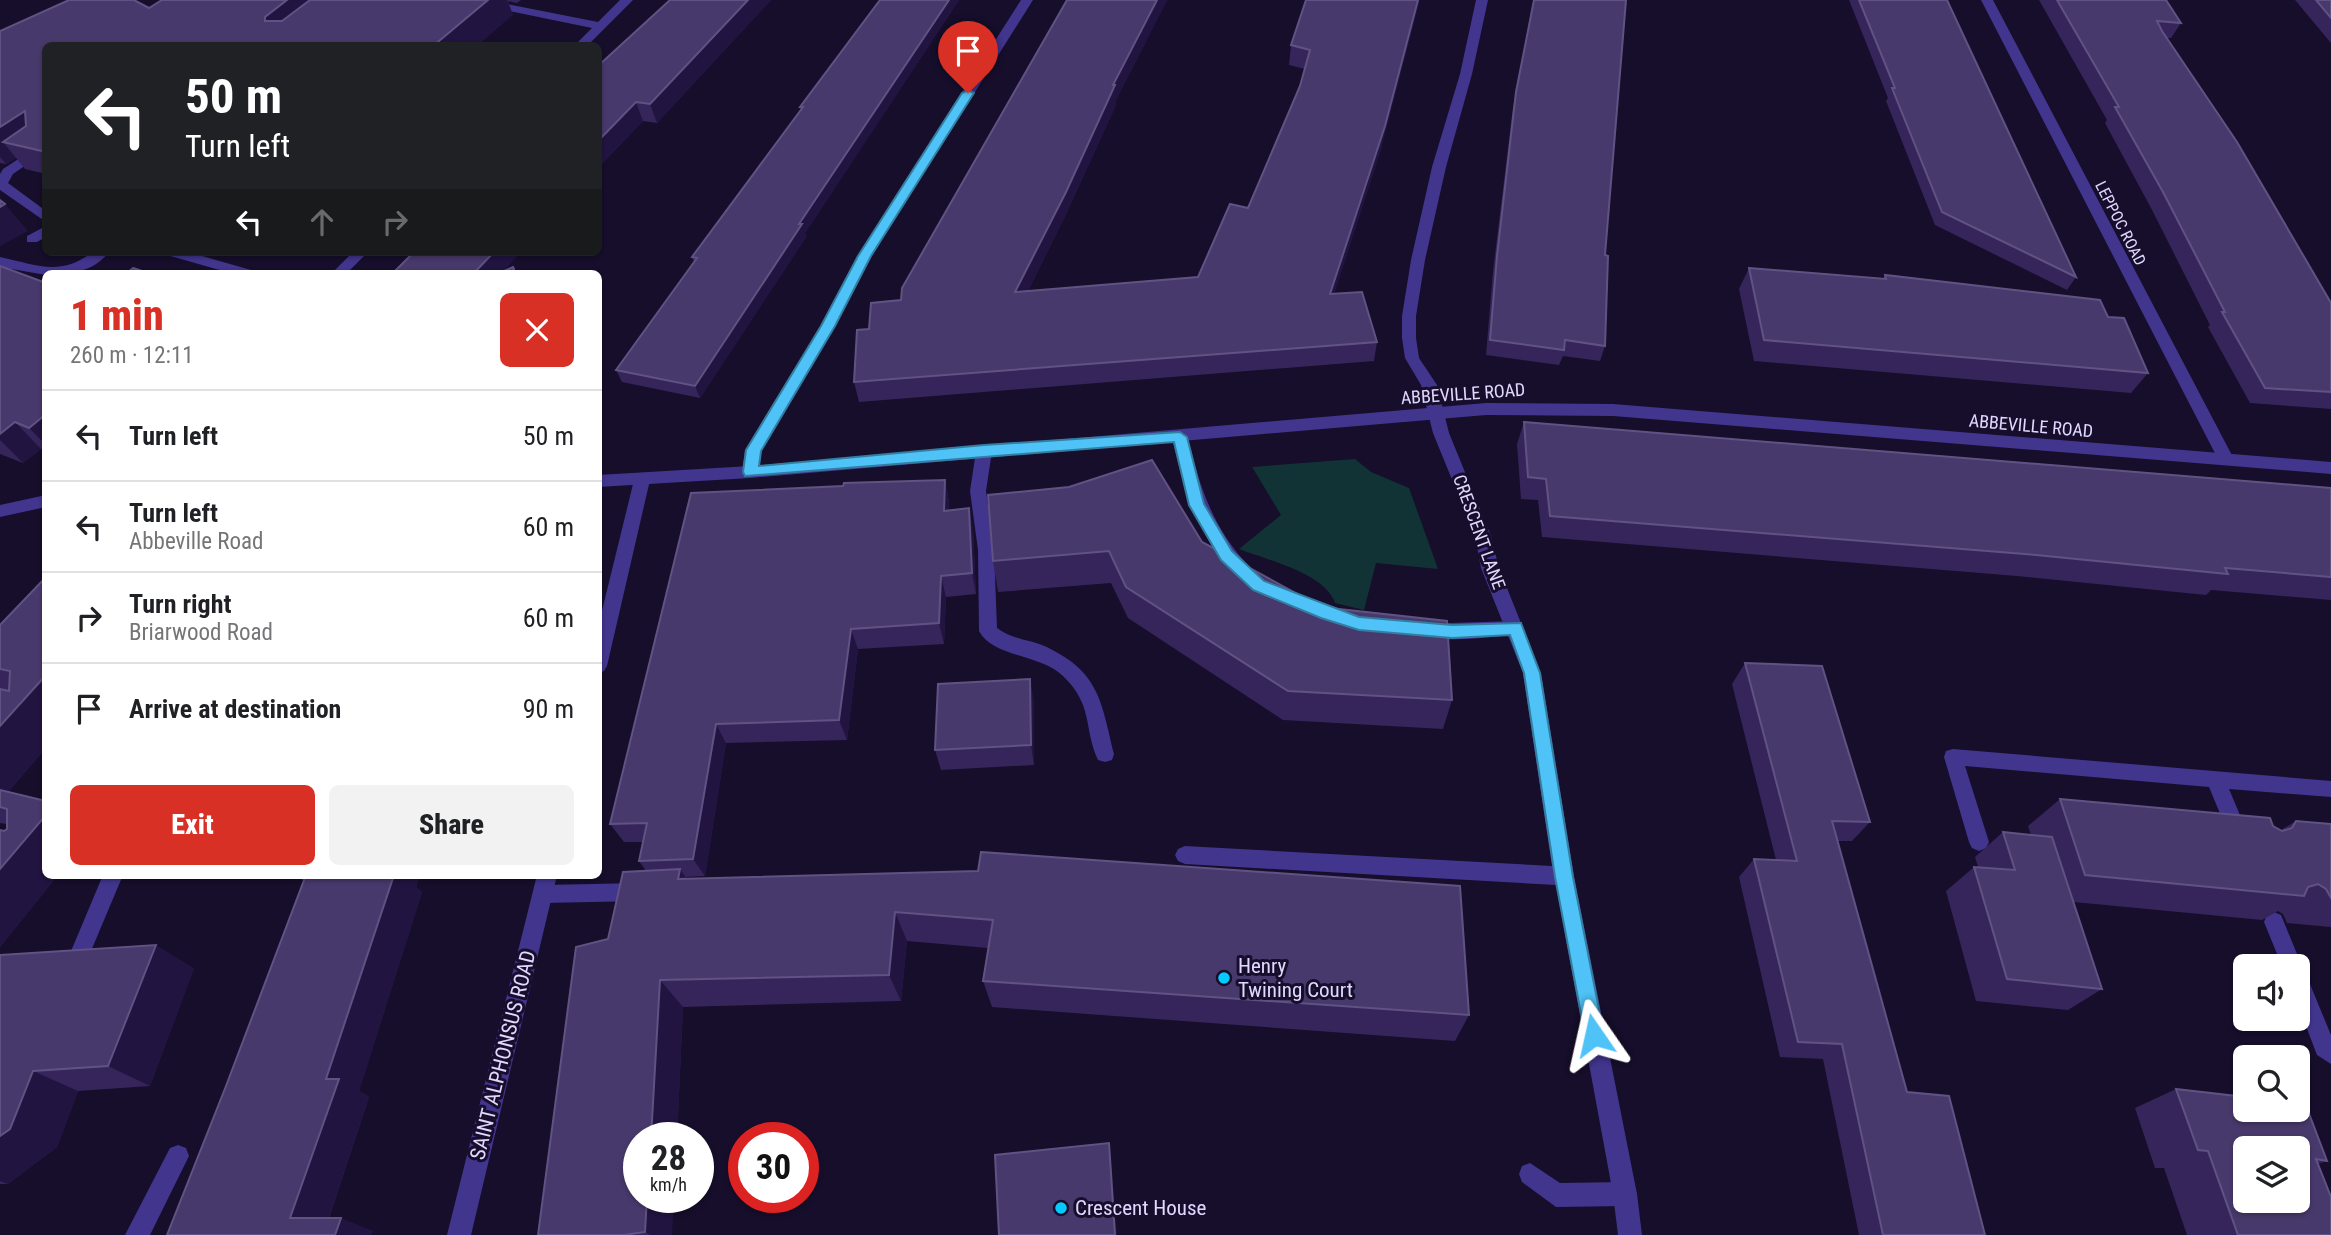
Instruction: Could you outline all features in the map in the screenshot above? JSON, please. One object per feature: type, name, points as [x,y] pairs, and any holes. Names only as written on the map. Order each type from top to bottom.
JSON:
[{"type":"street","points":[[470,0],[601,26]]},
{"type":"street","points":[[584,42],[627,0]]},
{"type":"street","points":[[750,472],[753,450],[828,326],[865,256],[1027,0]]},
{"type":"street","name":"CRESCENT LANE","points":[[1482,0],[1466,74],[1439,167],[1418,260],[1409,316],[1412,358],[1429,385],[1435,414],[1483,536],[1490,568],[1532,673],[1564,877],[1625,1194],[1630,1235]]},
{"type":"street","name":"LEPPOC ROAD","points":[[1987,0],[2227,461]]},
{"type":"street","points":[[42,148],[8,172],[1,183],[42,215]]},
{"type":"street","points":[[32,239],[42,233]]},
{"type":"street","points":[[72,270],[81,268],[97,256]]},
{"type":"street","points":[[186,256],[235,270]]},
{"type":"street","points":[[342,270],[357,256]]},
{"type":"street","points":[[0,262],[43,270]]},
{"type":"street","name":"ABBEVILLE ROAD","points":[[602,481],[750,472],[1435,414],[1546,408],[1613,410],[2331,468]]},
{"type":"street","points":[[1180,437],[1197,505],[1226,556],[1258,586]]},
{"type":"street","points":[[984,451],[978,491],[986,550],[988,631],[1007,645],[1037,651],[1068,669],[1091,695],[1105,754]]},
{"type":"street","points":[[602,648],[642,480]]},
{"type":"street","points":[[0,511],[42,502]]},
{"type":"street","points":[[1412,628],[1452,632],[1515,628]]},
{"type":"street","points":[[1979,842],[1953,757],[2331,789]]},
{"type":"street","points":[[2216,779],[2243,846]]},
{"type":"street","points":[[1185,855],[1564,877]]},
{"type":"street","points":[[76,963],[111,879]]},
{"type":"street","points":[[545,885],[666,891]]},
{"type":"street","name":"SAINT ALPHONSUS ROAD","points":[[459,1235],[545,885]]},
{"type":"street","points":[[2274,922],[2287,954]]},
{"type":"street","points":[[2310,1009],[2325,1047],[2331,1053]]},
{"type":"street","points":[[137,1235],[178,1156]]},
{"type":"street","points":[[1530,1174],[1556,1195],[1625,1194]]},
{"type":"green space","points":[[1355,459],[1371,472],[1409,488],[1438,569],[1376,563],[1364,610],[1335,603],[1320,583],[1308,576],[1239,549],[1281,515],[1252,467]]},
{"type":"building","points":[[69,0],[134,0],[149,8],[162,0],[287,0],[265,17],[265,21],[282,21],[310,0],[488,0],[438,42],[42,42],[42,151],[3,142],[26,126],[25,111],[0,127],[0,31]]},
{"type":"building","points":[[670,0],[748,0],[650,104],[636,102],[602,137],[602,62]]},
{"type":"building","points":[[880,0],[949,0],[799,224],[802,224],[695,386],[616,370],[697,258],[692,257]]},
{"type":"building","points":[[1067,0],[1157,0],[1113,85],[1066,192],[1015,292],[1198,277],[1230,204],[1248,208],[1300,86],[1310,50],[1291,45],[1306,0],[1418,0],[1385,126],[1330,294],[1362,292],[1377,342],[854,382],[857,330],[869,329],[871,303],[901,300],[902,288]]},
{"type":"building","points":[[1534,0],[1626,0],[1605,255],[1608,256],[1605,346],[1565,340],[1564,350],[1490,340],[1516,92]]},
{"type":"building","points":[[1859,0],[1947,0],[2076,277],[1942,212]]},
{"type":"building","points":[[2057,0],[2166,0],[2181,23],[2157,21],[2162,31],[2237,142],[2331,303],[2331,392],[2265,388],[2222,312],[2225,312],[2163,192],[2115,107],[2119,107]]},
{"type":"building","points":[[2316,0],[2331,0],[2331,18]]},
{"type":"building","points":[[410,256],[490,256],[477,270],[396,270]]},
{"type":"building","points":[[0,266],[42,282],[42,417],[29,428],[15,422],[0,434]]},
{"type":"building","points":[[1749,268],[1886,279],[1885,275],[2100,300],[2108,317],[2124,318],[2148,373],[1764,340]]},
{"type":"building","points":[[1524,422],[2331,488],[2331,577],[2225,568],[2228,574],[2036,555],[1550,516],[1546,479],[1528,477]]},
{"type":"building","points":[[1152,460],[1202,542],[1321,607],[1447,621],[1452,700],[1288,691],[1126,587],[1109,551],[993,561],[988,495],[1069,487]]},
{"type":"building","points":[[945,480],[944,511],[969,508],[972,573],[941,576],[939,623],[851,629],[839,720],[716,724],[693,859],[639,861],[647,823],[610,824],[691,493],[843,486],[844,483]]},
{"type":"building","points":[[42,581],[42,679],[0,726],[0,689],[9,691],[10,671],[0,669],[0,625]]},
{"type":"building","points":[[1745,663],[1822,666],[1870,822],[1832,821],[1907,1092],[1949,1096],[1985,1235],[1883,1235],[1842,1044],[1798,1042],[1754,859],[1797,861]]},
{"type":"building","points":[[1030,679],[1031,745],[935,750],[938,684]]},
{"type":"building","points":[[0,790],[42,800],[42,820],[0,869],[0,830],[7,829],[7,809],[0,807]]},
{"type":"building","points":[[2060,799],[2270,818],[2273,826],[2282,831],[2292,828],[2296,821],[2331,824],[2331,898],[2326,889],[2318,884],[2308,887],[2304,896],[2085,875]]},
{"type":"building","points":[[2003,832],[2052,837],[2102,989],[2007,979],[1974,867],[2015,870]]},
{"type":"building","points":[[981,852],[1460,886],[1469,1015],[983,981],[993,920],[895,912],[889,975],[660,980],[652,1122],[623,1122],[623,1213],[646,1213],[645,1232],[624,1235],[538,1235],[576,947],[608,939],[623,872],[680,869],[678,879],[978,871]]},
{"type":"building","points":[[304,879],[393,879],[326,1079],[339,1079],[290,1218],[341,1218],[335,1235],[167,1235]]},
{"type":"building","points":[[156,945],[108,1066],[33,1071],[10,1129],[0,1136],[0,955]]},
{"type":"building","points":[[2176,1089],[2233,1096],[2233,1122],[2310,1122],[2310,1116],[2327,1161],[2316,1159],[2331,1197],[2331,1235],[2238,1235],[2208,1151],[2198,1150]]},
{"type":"building","name":"Crescent House","points":[[1109,1143],[1115,1235],[999,1235],[995,1155]]},
{"type":"place","name":"Henry Twining Court","points":[[1224,978]]},
{"type":"place","name":"Crescent House","points":[[1061,1208]]},
{"type":"route","points":[[968,93],[865,256],[828,326],[753,450],[750,472],[1180,437],[1186,471],[1197,505],[1226,556],[1258,586],[1326,614],[1359,624],[1452,632],[1515,628],[1532,673],[1564,877],[1594,1035]]}]
